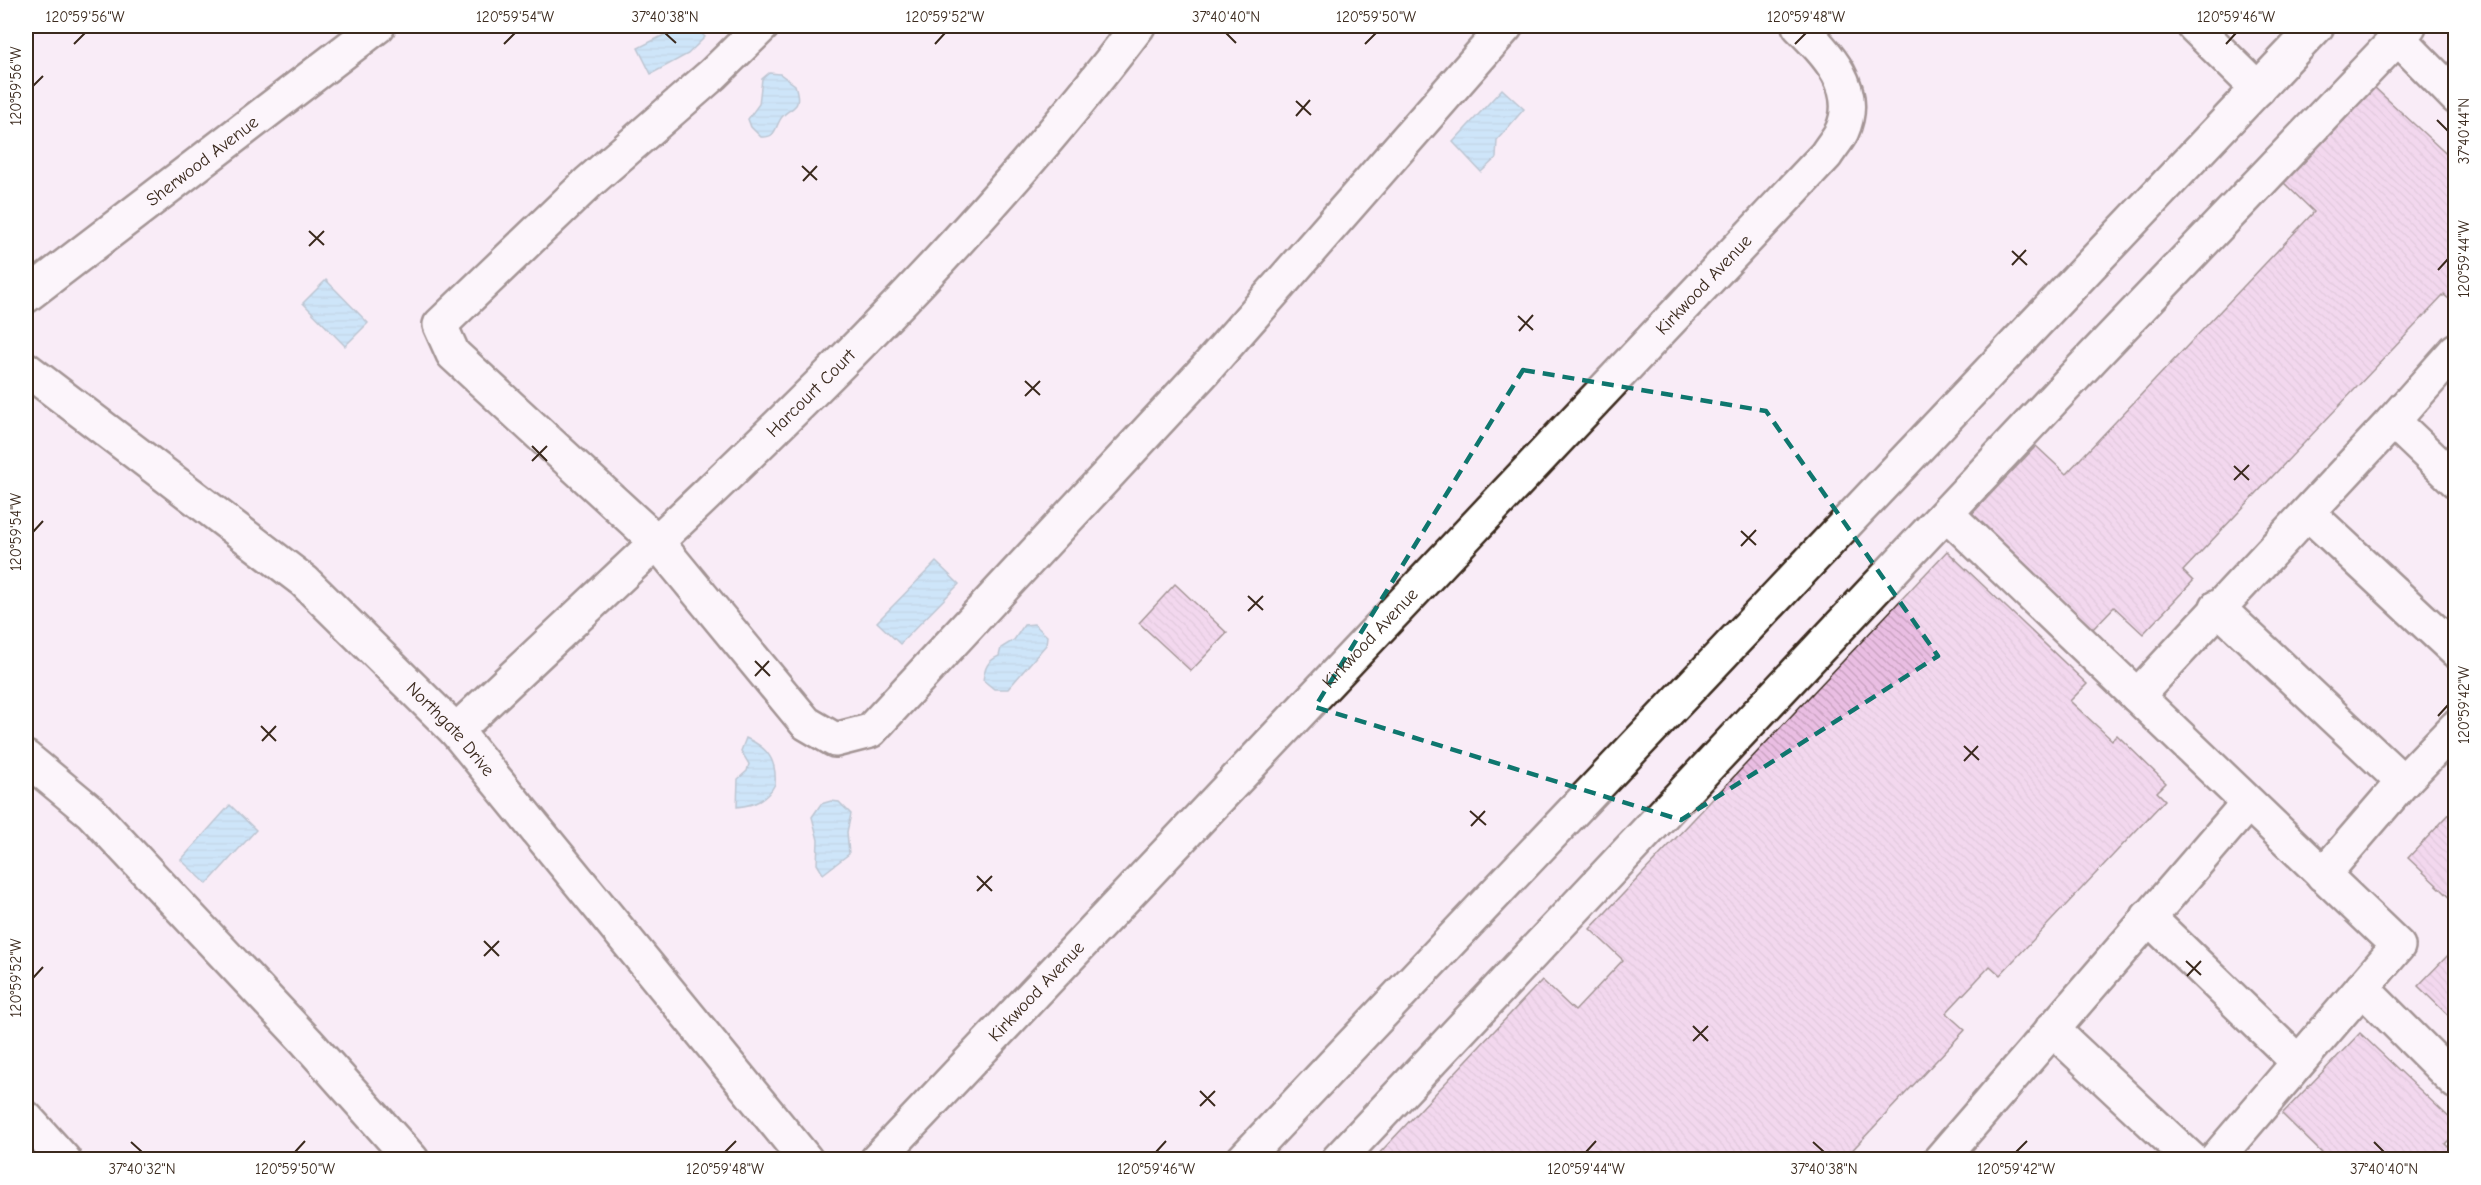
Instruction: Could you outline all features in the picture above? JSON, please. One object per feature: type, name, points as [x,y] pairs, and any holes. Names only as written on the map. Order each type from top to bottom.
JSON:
[{"type":"street","name":"Sherwood Avenue","points":[[26,296],[378,26]]},
{"type":"street","points":[[762,26],[713,74],[589,182],[441,325],[453,354],[656,541],[806,723],[835,740],[870,731],[1204,370],[1506,26]]},
{"type":"street","name":"Harcourt Court","points":[[456,731],[828,378],[982,214],[1138,26]]},
{"type":"street","name":"Kirkwood Avenue","points":[[877,1160],[1826,155],[1842,131],[1847,106],[1842,76],[1827,54],[1799,26]]},
{"type":"street","points":[[2194,26],[2258,89]]},
{"type":"street","points":[[1243,1160],[2318,26]]},
{"type":"street","points":[[1338,1160],[2093,357],[2403,32],[2456,98]]},
{"type":"street","points":[[2137,696],[2217,607],[2393,421],[2456,350]]},
{"type":"street","name":"Northgate Drive","points":[[26,369],[304,581],[456,731],[807,1160]]},
{"type":"street","points":[[2393,421],[2456,480]]},
{"type":"street","points":[[2308,513],[2456,651]]},
{"type":"street","points":[[1947,514],[2398,946],[2214,1160]]},
{"type":"street","points":[[2217,607],[2403,783]]},
{"type":"street","points":[[2323,875],[2403,783],[2456,727]]},
{"type":"street","points":[[26,758],[91,812],[307,1042],[412,1160]]},
{"type":"street","points":[[1940,1160],[2248,803]]},
{"type":"street","points":[[2148,917],[2298,1062]]},
{"type":"street","points":[[2362,988],[2456,1082]]},
{"type":"street","points":[[2052,1029],[2192,1160]]},
{"type":"street","points":[[26,1118],[64,1160]]},
{"type":"highlighted area","points":[[1523,370],[1766,411],[1938,656],[1681,820],[1315,707]]},
{"type":"water","points":[[675,26],[694,26],[705,37],[688,54],[651,74],[638,48],[666,34]]},
{"type":"water","points":[[769,73],[780,74],[795,85],[798,100],[794,107],[783,115],[772,135],[761,137],[751,127],[748,119],[759,104],[762,79]]},
{"type":"water","points":[[1502,89],[1524,109],[1497,140],[1496,158],[1481,172],[1453,142]]},
{"type":"water","points":[[326,280],[368,323],[345,346],[303,303]]},
{"type":"water","points":[[936,562],[959,584],[900,644],[877,622]]},
{"type":"water","points":[[1034,624],[1047,636],[1046,645],[1008,689],[994,689],[983,680],[987,665],[999,656],[1001,648],[1014,640],[1024,625]]},
{"type":"water","points":[[746,738],[760,746],[769,755],[774,768],[775,784],[760,801],[737,807],[738,779],[747,771],[749,764],[741,751]]},
{"type":"water","points":[[831,801],[839,802],[851,814],[847,832],[849,854],[823,874],[817,864],[818,840],[812,817],[821,804]]},
{"type":"water","points":[[230,805],[256,830],[207,884],[181,860]]},
{"type":"building","points":[[2373,86],[2456,163],[2456,305],[2444,295],[2183,571],[2193,581],[2143,634],[2114,607],[2092,630],[1971,515],[2036,446],[2066,474],[2314,212],[2283,182]]},
{"type":"building","points":[[1947,551],[2087,684],[2070,701],[2112,740],[2117,735],[2166,783],[2157,792],[2165,800],[2000,975],[1990,966],[1946,1013],[1965,1030],[1843,1160],[1373,1160],[1542,980],[1575,1011],[1623,960],[1590,929]]},
{"type":"building","points":[[1175,584],[1227,633],[1191,671],[1139,623]]},
{"type":"building","points":[[2456,807],[2456,903],[2408,858]]},
{"type":"building","points":[[2456,947],[2456,1023],[2418,986]]},
{"type":"building","points":[[2360,1033],[2456,1124],[2456,1133],[2445,1144],[2456,1154],[2456,1160],[2329,1160],[2282,1114]]}]
